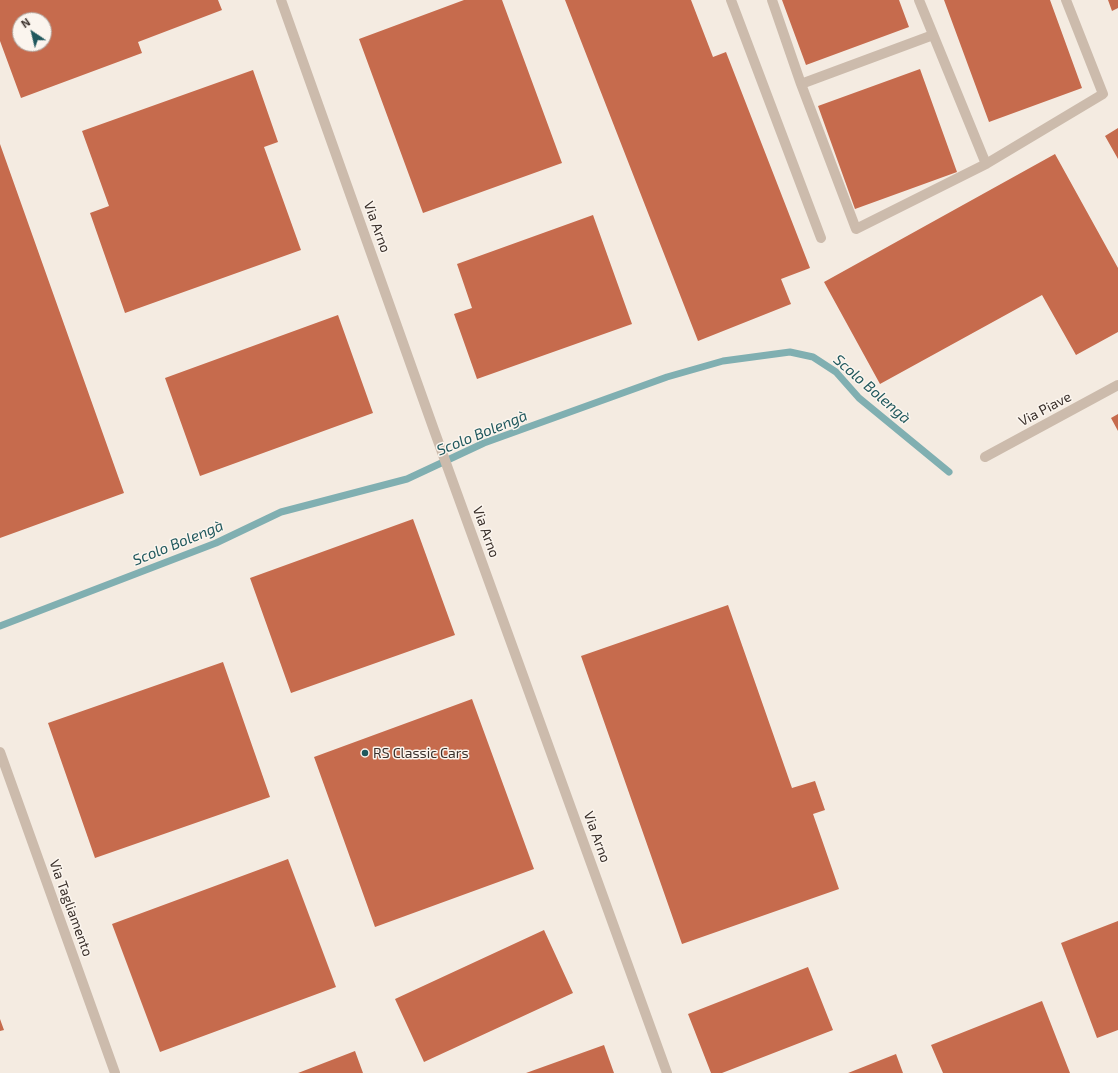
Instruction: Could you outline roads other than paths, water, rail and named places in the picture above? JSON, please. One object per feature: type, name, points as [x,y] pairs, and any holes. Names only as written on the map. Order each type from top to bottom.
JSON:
[{"type":"street","name":"Via Arno","points":[[281,0],[434,430],[667,1073]]},
{"type":"street","points":[[731,0],[821,238]]},
{"type":"street","points":[[772,0],[801,84],[856,229],[986,164],[1103,94],[1066,0]]},
{"type":"street","points":[[919,0],[986,164]]},
{"type":"street","points":[[801,84],[933,35]]},
{"type":"street","name":"Via Piave","points":[[985,456],[1118,385]]},
{"type":"street","name":"Via Tagliamento","points":[[0,752],[116,1073]]},
{"type":"waterway","name":"Scolo Bolengà","points":[[0,626],[216,543],[281,512],[407,479],[484,443],[667,377],[723,361],[790,352],[813,357],[836,372],[859,398],[949,472]]},
{"type":"place","name":"RS Classic Cars","points":[[365,753]]}]
